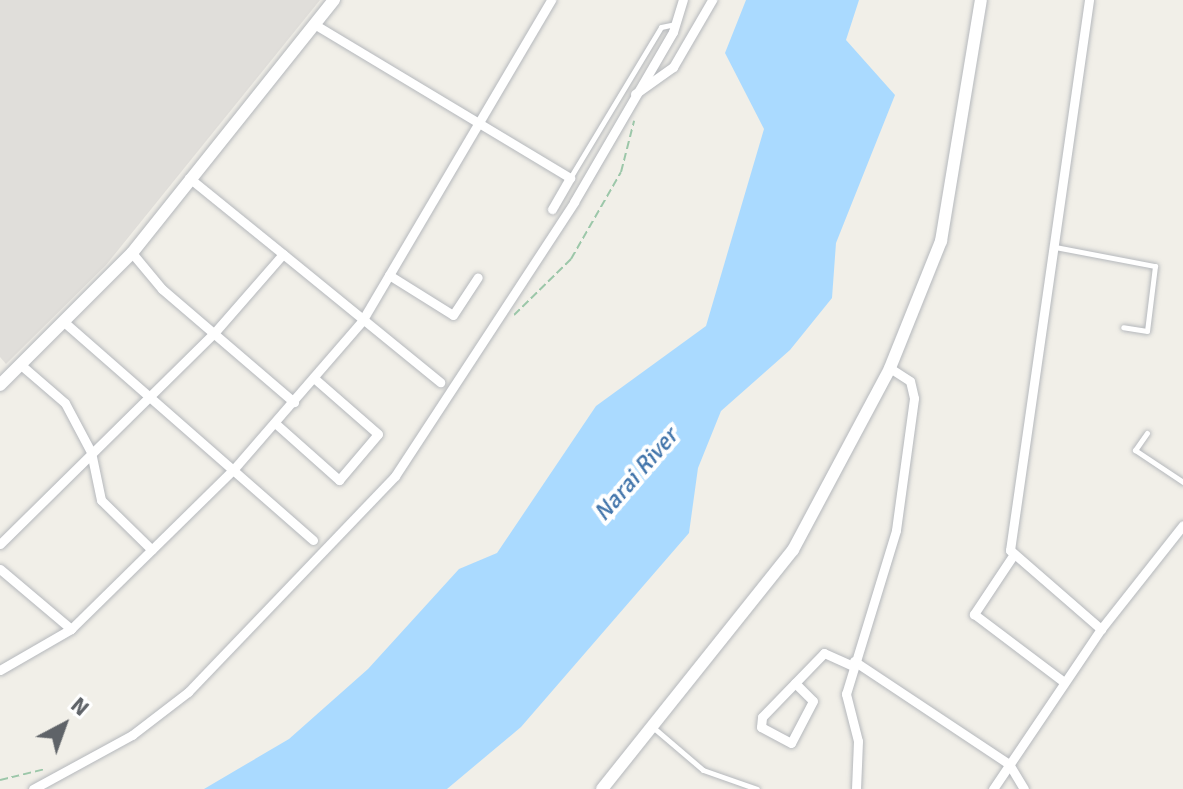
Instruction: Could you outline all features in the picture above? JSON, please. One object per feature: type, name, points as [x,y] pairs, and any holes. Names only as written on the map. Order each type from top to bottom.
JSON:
[{"type":"street","points":[[0,385],[132,253],[334,0]]},
{"type":"street","points":[[0,670],[71,629],[233,470],[362,321],[551,0]]},
{"type":"street","points":[[33,789],[132,735],[188,692],[395,476],[453,398],[635,94],[676,23],[683,0]]},
{"type":"street","points":[[635,94],[673,67],[712,0]]},
{"type":"street","points":[[602,789],[655,729],[793,550],[890,368],[941,241],[981,0]]},
{"type":"street","points":[[1064,682],[974,614],[1012,557],[1089,0]]},
{"type":"street","points":[[314,24],[570,178],[552,209]]},
{"type":"street","points":[[189,178],[440,382]]},
{"type":"street","points":[[132,253],[294,402]]},
{"type":"street","points":[[0,544],[91,452],[151,398],[215,332],[283,254]]},
{"type":"street","points":[[389,275],[453,315],[478,277]]},
{"type":"street","points":[[64,322],[313,540]]},
{"type":"street","points":[[21,365],[65,403],[91,452],[101,500],[152,550]]},
{"type":"street","points":[[856,789],[858,741],[846,694],[896,530],[914,398],[910,381],[890,368]]},
{"type":"street","points":[[275,423],[339,480],[378,434],[314,378]]},
{"type":"street","points":[[993,789],[1101,629],[1183,525]]},
{"type":"street","points":[[1012,557],[1101,629]]},
{"type":"street","points":[[0,569],[71,629]]},
{"type":"street","points":[[795,683],[813,701],[791,743],[761,727],[795,683],[824,653],[854,664],[1009,764],[1024,789]]},
{"type":"lane","points":[[570,178],[661,27],[676,23]]},
{"type":"lane","points":[[1055,247],[1155,266],[1147,331],[1123,327]]},
{"type":"lane","points":[[1147,433],[1135,450],[1183,482]]},
{"type":"lane","points":[[655,729],[703,770],[757,789]]},
{"type":"path","points":[[507,321],[571,259],[607,197],[638,110],[635,94]]},
{"type":"shaded area","points":[[0,0],[320,0],[106,265],[6,364],[0,357]]},
{"type":"water","name":"Narai River","points":[[746,0],[859,0],[846,40],[895,95],[836,243],[832,298],[790,350],[721,411],[698,468],[689,533],[521,727],[447,789],[204,789],[289,739],[368,669],[459,569],[497,553],[596,406],[706,326],[764,129],[725,53]]}]
